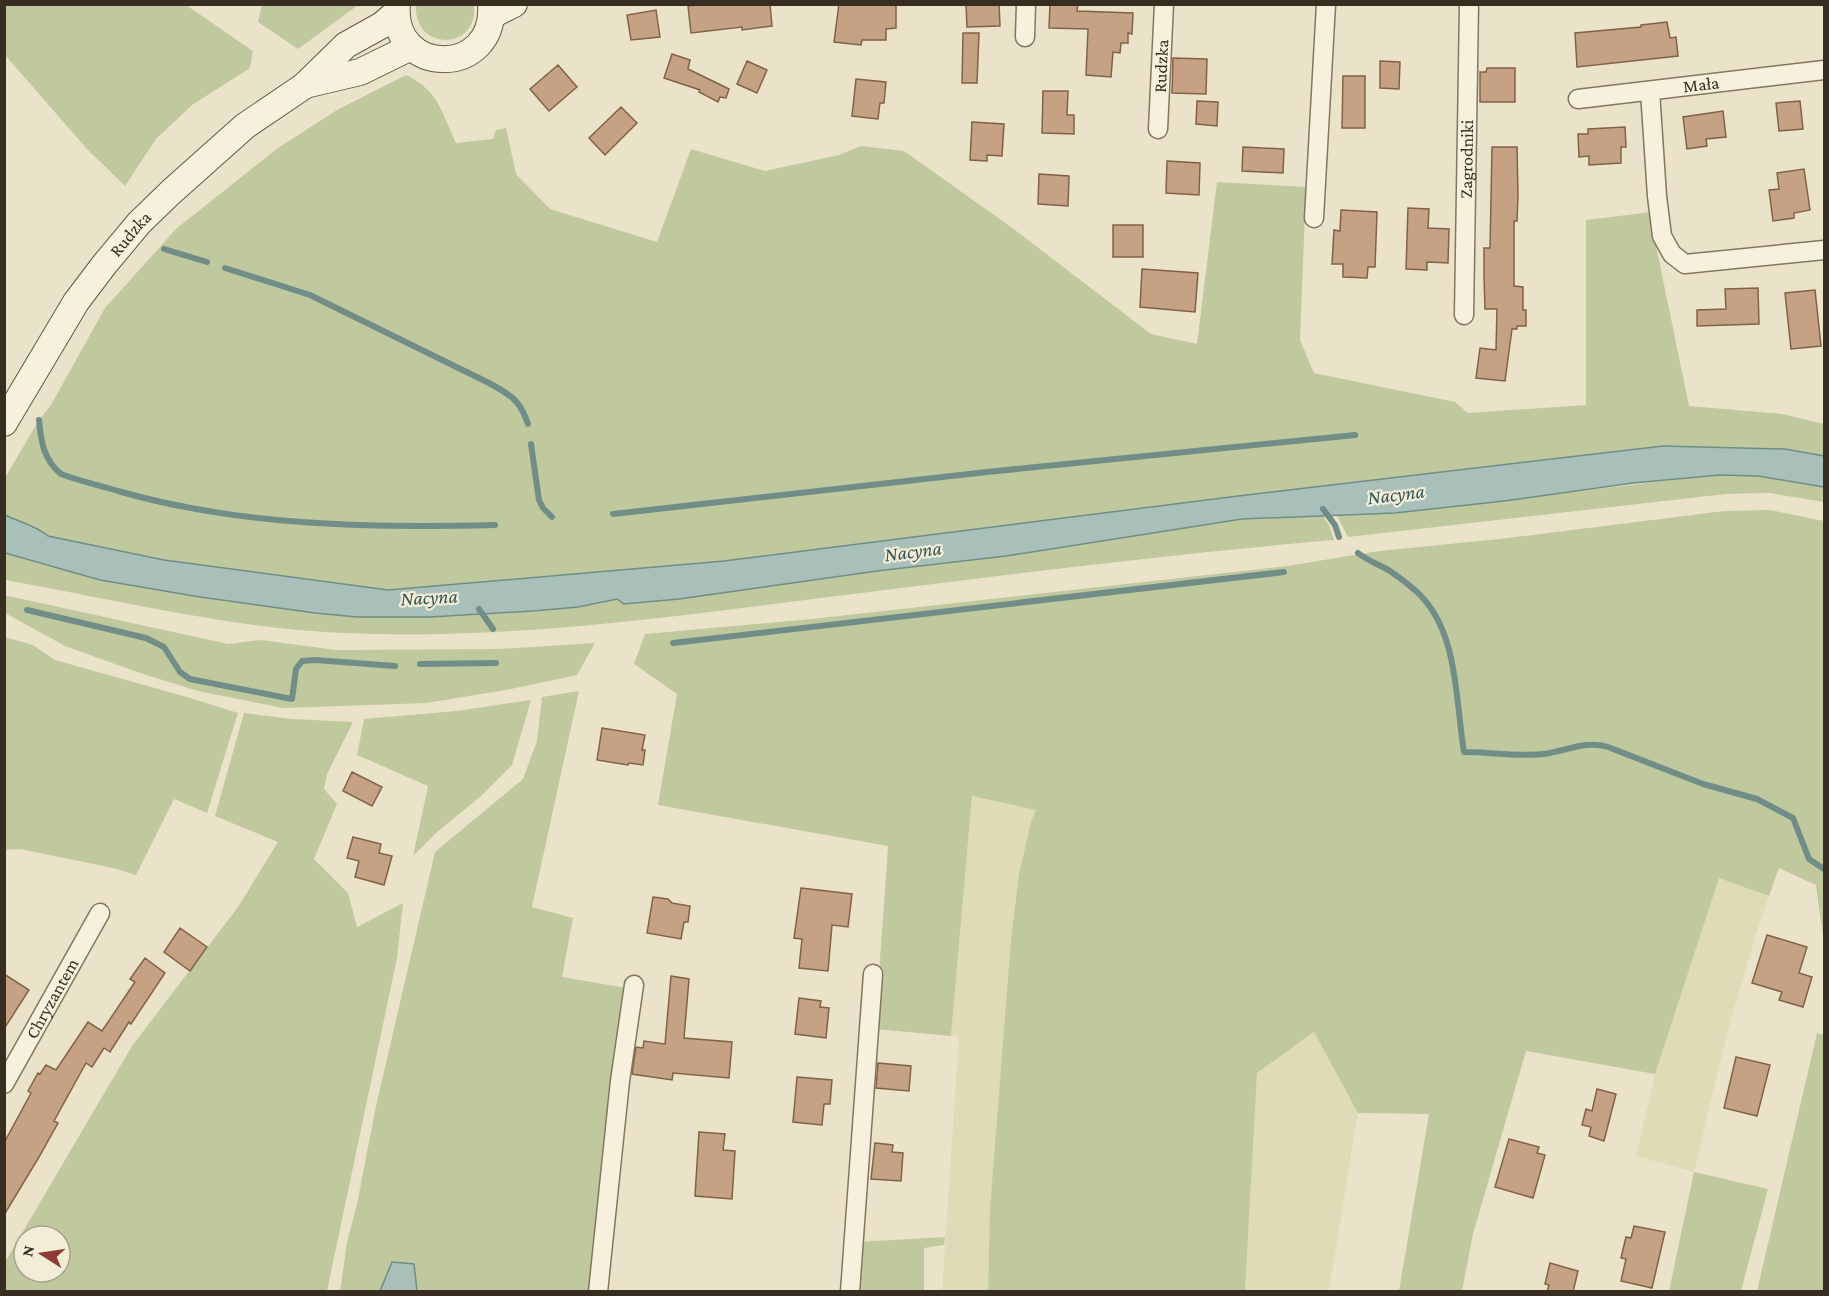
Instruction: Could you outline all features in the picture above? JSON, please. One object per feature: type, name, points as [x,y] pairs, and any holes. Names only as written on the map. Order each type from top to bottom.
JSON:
[{"type":"main road","points":[[396,9],[398,26],[403,37],[419,53],[440,60],[464,56],[481,43],[499,8]]},
{"type":"main road","name":"Rudzka","points":[[4,423],[76,302],[140,223],[245,126],[304,86],[346,45],[382,26],[396,9]]},
{"type":"main road","name":"Rudzka","points":[[304,86],[360,72],[411,46]]},
{"type":"street","points":[[1025,37],[1026,4]]},
{"type":"street","name":"Rudzka","points":[[1158,129],[1164,4]]},
{"type":"street","points":[[1314,218],[1326,4]]},
{"type":"street","name":"Zagrodniki","points":[[1464,315],[1469,4]]},
{"type":"street","name":"Mała","points":[[1578,99],[1824,70]]},
{"type":"street","points":[[1650,91],[1662,236],[1672,254],[1685,264],[1824,250]]},
{"type":"street","name":"Chryzantem","points":[[4,1084],[100,913]]},
{"type":"street","points":[[850,1292],[873,974]]},
{"type":"street","points":[[598,1292],[620,1081],[634,985]]},
{"type":"shaded area","points":[[972,796],[1036,810],[1019,874],[1011,939],[990,1207],[988,1291],[942,1292],[959,1035],[951,1036]]},
{"type":"shaded area","points":[[1719,877],[1769,896],[1728,1030],[1694,1172],[1636,1156],[1655,1074]]},
{"type":"shaded area","points":[[1314,1032],[1358,1113],[1329,1291],[1245,1292],[1257,1073]]},
{"type":"green space","points":[[262,4],[358,5],[298,49],[258,22]]},
{"type":"green space","points":[[4,5],[186,5],[253,51],[250,68],[192,105],[156,139],[125,186],[87,149],[5,55]]},
{"type":"green space","points":[[416,5],[474,5],[473,20],[467,31],[457,38],[446,40],[434,38],[424,31],[418,20]]},
{"type":"green space","points":[[406,75],[426,88],[438,103],[456,143],[493,139],[496,130],[506,128],[516,174],[550,209],[657,242],[691,149],[765,171],[839,155],[861,146],[904,151],[1011,227],[1151,334],[1197,344],[1217,182],[1306,187],[1300,340],[1314,373],[1455,402],[1468,413],[1586,405],[1586,220],[1652,212],[1654,236],[1689,406],[1782,414],[1824,424],[1824,456],[1785,449],[1663,446],[1238,496],[724,561],[388,590],[164,560],[47,536],[5,515],[5,478],[39,420],[51,405],[105,308],[177,228],[278,148],[337,110]]},
{"type":"green space","points":[[1720,475],[1758,476],[1824,487],[1824,502],[1769,493],[1726,494],[1348,537],[1337,516],[1481,504]]},
{"type":"green space","points":[[1770,510],[1824,521],[1824,943],[1816,885],[1779,868],[1769,896],[1719,878],[1655,1074],[1526,1051],[1473,1234],[1462,1291],[1399,1291],[1429,1114],[1358,1113],[1314,1032],[1257,1073],[1245,1291],[988,1291],[990,1208],[1011,939],[1019,874],[1036,810],[972,796],[951,1036],[875,1029],[888,846],[658,805],[677,694],[634,664],[645,634],[812,619],[1287,566],[1379,551],[1499,539],[1724,511]]},
{"type":"green space","points":[[1323,516],[1334,540],[1073,567],[696,614],[520,631],[402,634],[300,630],[173,612],[5,580],[4,553],[100,580],[315,613],[357,617],[533,611],[578,607],[617,599],[624,604],[679,599],[877,571],[1006,556],[1242,519]]},
{"type":"green space","points":[[4,595],[228,644],[261,640],[336,650],[499,649],[595,643],[577,675],[511,689],[427,703],[283,708],[198,691],[65,646],[5,613]]},
{"type":"green space","points":[[5,637],[33,645],[55,660],[238,713],[207,813],[174,799],[136,875],[113,868],[20,849],[5,850]]},
{"type":"green space","points":[[579,691],[532,907],[573,918],[562,977],[626,988],[589,1291],[417,1291],[414,1264],[380,1291],[340,1292],[347,1242],[357,1204],[376,1106],[435,852],[523,779],[537,741],[542,697]]},
{"type":"green space","points":[[531,700],[512,765],[481,796],[436,833],[413,856],[428,786],[357,755],[364,719],[457,711]]},
{"type":"green space","points":[[244,713],[292,719],[353,722],[327,774],[324,789],[337,804],[314,859],[348,893],[357,927],[403,903],[397,958],[327,1291],[5,1292],[5,1262],[12,1250],[12,1284],[72,1284],[72,1224],[27,1224],[132,1046],[238,907],[278,842],[215,816]]},
{"type":"green space","points":[[1817,1033],[1824,1035],[1824,1291],[1757,1291]]},
{"type":"green space","points":[[1694,1172],[1768,1189],[1741,1291],[1669,1291]]},
{"type":"green space","points":[[945,1237],[944,1245],[924,1248],[924,1291],[855,1292],[857,1242]]},
{"type":"water","name":"Nacyna","points":[[1663,446],[1785,449],[1824,456],[1824,487],[1758,476],[1720,475],[1633,483],[1395,513],[1242,519],[1006,556],[877,571],[679,599],[624,604],[617,599],[578,607],[430,617],[357,617],[200,597],[100,580],[5,553],[5,515],[34,527],[48,536],[164,560],[388,590],[724,561],[1238,496]]},
{"type":"water","points":[[392,1262],[414,1264],[417,1291],[380,1291]]},
{"type":"building","points":[[770,4],[772,26],[691,33],[688,6]]},
{"type":"building","points":[[839,4],[896,4],[896,28],[886,29],[886,40],[862,40],[861,45],[834,42]]},
{"type":"building","points":[[966,4],[999,4],[1000,26],[967,27]]},
{"type":"building","points":[[1050,4],[1078,4],[1077,11],[1133,13],[1132,34],[1128,33],[1128,43],[1121,43],[1120,53],[1113,52],[1111,77],[1086,75],[1088,29],[1049,28]]},
{"type":"building","points":[[656,10],[660,37],[631,40],[627,15]]},
{"type":"building","points":[[1667,22],[1670,38],[1676,37],[1678,56],[1577,67],[1575,33],[1641,27],[1641,25]]},
{"type":"building","points":[[963,33],[979,33],[977,83],[962,83]]},
{"type":"building","points":[[672,54],[690,60],[688,69],[729,89],[726,98],[720,97],[718,102],[699,92],[700,90],[664,78]]},
{"type":"building","points":[[1173,58],[1207,59],[1206,94],[1172,93]]},
{"type":"building","points":[[747,61],[767,70],[757,93],[737,84]]},
{"type":"building","points":[[1380,61],[1400,62],[1399,89],[1380,88]]},
{"type":"building","points":[[558,65],[577,87],[549,111],[530,89]]},
{"type":"building","points":[[1487,68],[1515,68],[1515,102],[1480,102],[1480,72],[1486,72]]},
{"type":"building","points":[[1343,76],[1365,76],[1365,128],[1342,128]]},
{"type":"building","points":[[856,79],[886,82],[884,103],[880,103],[878,119],[852,116]]},
{"type":"building","points":[[1043,91],[1068,91],[1067,115],[1074,115],[1074,134],[1042,133]]},
{"type":"building","points":[[1197,101],[1218,102],[1217,126],[1196,124]]},
{"type":"building","points":[[1800,101],[1803,129],[1779,131],[1776,103]]},
{"type":"building","points":[[621,107],[637,123],[605,155],[589,138]]},
{"type":"building","points":[[1723,111],[1726,137],[1706,139],[1707,146],[1687,149],[1683,117]]},
{"type":"building","points":[[972,122],[1004,124],[1002,156],[987,155],[987,161],[970,160]]},
{"type":"building","points":[[1625,127],[1626,147],[1621,147],[1621,163],[1589,165],[1589,156],[1579,157],[1578,134],[1588,134],[1588,129]]},
{"type":"building","points":[[1243,147],[1284,149],[1283,173],[1242,171]]},
{"type":"building","points":[[1492,147],[1517,147],[1518,195],[1517,221],[1514,221],[1514,286],[1523,287],[1526,326],[1517,326],[1517,329],[1512,329],[1505,381],[1476,378],[1480,348],[1496,350],[1497,309],[1485,309],[1484,277],[1484,248],[1490,248]]},
{"type":"building","points":[[1167,161],[1200,163],[1199,195],[1166,193]]},
{"type":"building","points":[[1804,169],[1810,210],[1794,213],[1794,218],[1773,221],[1769,190],[1779,189],[1777,173]]},
{"type":"building","points":[[1039,174],[1069,176],[1068,206],[1038,204]]},
{"type":"building","points":[[1408,208],[1429,209],[1428,228],[1449,229],[1448,263],[1427,262],[1427,270],[1406,269]]},
{"type":"building","points":[[1341,210],[1377,212],[1375,267],[1368,267],[1367,278],[1343,277],[1343,264],[1332,264],[1334,230],[1340,231]]},
{"type":"building","points":[[1113,225],[1143,225],[1143,257],[1113,257]]},
{"type":"building","points":[[1142,269],[1198,273],[1195,312],[1140,307]]},
{"type":"building","points":[[1758,288],[1759,324],[1697,326],[1697,310],[1726,309],[1725,289]]},
{"type":"building","points":[[1815,290],[1821,346],[1791,349],[1785,293]]},
{"type":"building","points":[[602,728],[645,735],[642,750],[645,750],[643,765],[597,760]]},
{"type":"building","points":[[352,772],[382,787],[372,806],[343,791]]},
{"type":"building","points":[[353,837],[381,844],[379,853],[392,856],[384,885],[355,877],[359,861],[347,858]]},
{"type":"building","points":[[801,888],[852,894],[848,927],[832,925],[828,971],[799,968],[802,939],[794,938]]},
{"type":"building","points":[[653,897],[690,906],[688,922],[684,922],[681,939],[647,933]]},
{"type":"building","points":[[180,928],[207,947],[190,971],[164,952]]},
{"type":"building","points":[[1767,935],[1807,947],[1799,973],[1812,977],[1803,1007],[1779,1000],[1782,992],[1752,983]]},
{"type":"building","points":[[145,958],[165,973],[110,1052],[104,1048],[92,1067],[86,1063],[54,1121],[58,1123],[4,1215],[4,1143],[31,1093],[28,1091],[38,1073],[40,1074],[46,1065],[56,1070],[88,1022],[102,1031],[135,982],[130,979]]},
{"type":"building","points":[[4,974],[29,990],[4,1029]]},
{"type":"building","points":[[671,976],[689,979],[684,1038],[732,1042],[729,1078],[673,1073],[672,1080],[632,1074],[636,1047],[643,1048],[644,1041],[665,1044]]},
{"type":"building","points":[[799,998],[821,1001],[820,1007],[829,1008],[826,1038],[795,1034]]},
{"type":"building","points":[[1736,1057],[1770,1065],[1757,1116],[1724,1108]]},
{"type":"building","points":[[878,1063],[911,1066],[909,1091],[876,1088]]},
{"type":"building","points":[[797,1077],[832,1080],[830,1104],[824,1104],[822,1125],[793,1122]]},
{"type":"building","points":[[1597,1089],[1616,1094],[1604,1141],[1589,1136],[1591,1127],[1582,1125],[1586,1109],[1592,1111]]},
{"type":"building","points":[[699,1132],[725,1134],[723,1150],[735,1151],[732,1199],[695,1196]]},
{"type":"building","points":[[1509,1139],[1539,1147],[1537,1153],[1545,1155],[1533,1198],[1495,1187]]},
{"type":"building","points":[[875,1143],[893,1145],[892,1152],[903,1153],[901,1181],[871,1179]]},
{"type":"building","points":[[1634,1226],[1665,1232],[1652,1288],[1621,1281],[1626,1259],[1621,1258],[1626,1237],[1631,1238]]},
{"type":"building","points":[[1550,1263],[1578,1271],[1573,1292],[1547,1292],[1549,1285],[1545,1284]]},
{"type":"waterway","points":[[164,249],[207,262]]},
{"type":"waterway","points":[[225,268],[310,295],[489,383],[514,399],[522,409],[528,424]]},
{"type":"waterway","points":[[39,420],[42,442],[47,456],[61,474],[164,503],[210,512],[305,522],[400,526],[495,525]]},
{"type":"waterway","points":[[613,514],[987,472],[1355,435]]},
{"type":"waterway","points":[[531,444],[539,500],[552,517]]},
{"type":"waterway","points":[[1323,509],[1335,525],[1339,537]]},
{"type":"waterway","points":[[1358,553],[1390,571],[1416,591],[1430,607],[1440,625],[1453,666],[1464,752],[1534,755],[1584,745],[1608,747],[1703,784],[1757,799],[1793,818],[1809,859],[1824,869]]},
{"type":"waterway","points":[[673,643],[1284,572]]},
{"type":"waterway","points":[[479,609],[493,629]]},
{"type":"waterway","points":[[27,610],[146,638],[164,647],[180,672],[190,679],[292,699],[296,669],[302,661],[395,666]]},
{"type":"waterway","points":[[420,664],[496,663]]}]
